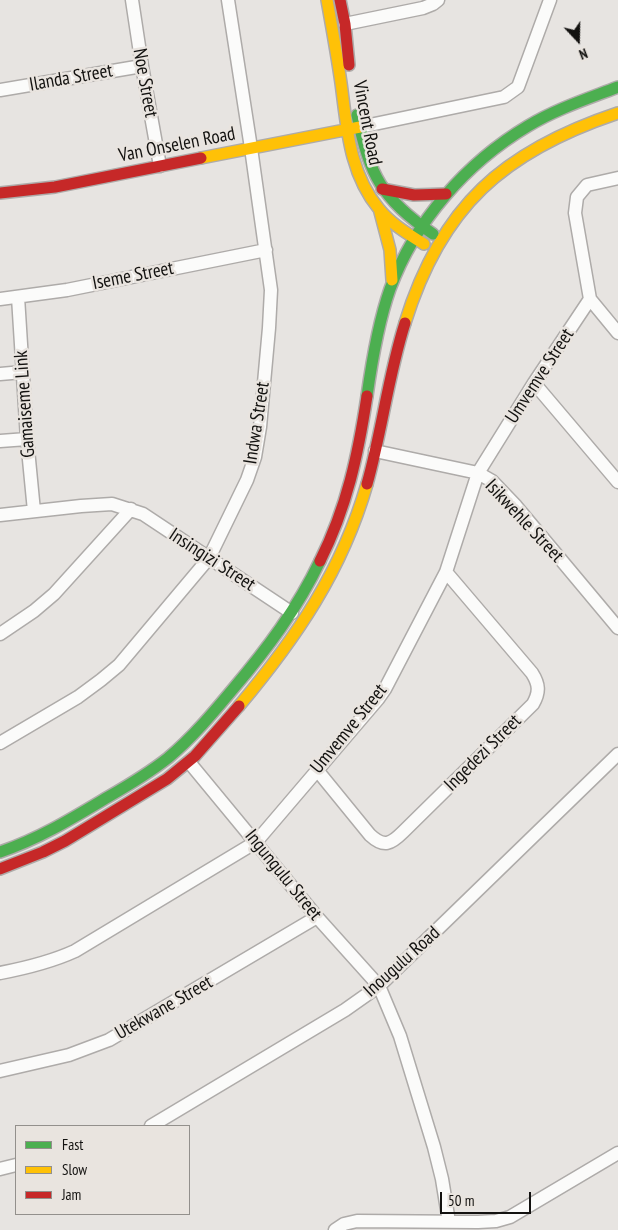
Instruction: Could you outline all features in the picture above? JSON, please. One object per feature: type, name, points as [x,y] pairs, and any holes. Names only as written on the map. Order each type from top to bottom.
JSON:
[{"type":"main road","name":"Vincent Road","points":[[327,0],[341,84],[346,130],[356,170],[362,184],[379,210],[396,226],[434,250]]},
{"type":"main road","name":"Vincent Road","points":[[340,0],[345,24],[352,88],[367,156],[382,189],[404,213],[441,239]]},
{"type":"main road","points":[[0,852],[45,834],[161,764],[220,705],[271,643],[292,613],[317,568],[334,532],[348,493],[360,442],[376,345],[392,284],[415,239],[446,194],[493,149],[555,112],[618,87]]},
{"type":"main road","points":[[0,869],[45,851],[162,782],[189,762],[260,682],[297,634],[317,601],[346,545],[358,512],[375,451],[393,367],[407,316],[434,250],[449,225],[469,201],[512,163],[537,146],[564,132],[618,113]]},
{"type":"main road","name":"Van Onselen Road","points":[[0,193],[54,187],[360,127]]},
{"type":"main road","points":[[382,189],[424,197],[446,194]]},
{"type":"main road","points":[[379,210],[390,250],[392,284]]},
{"type":"street","name":"Noe Street","points":[[132,0],[160,166]]},
{"type":"street","name":"Indwa Street","points":[[0,743],[78,697],[113,670],[209,558],[247,480],[255,457],[269,328],[271,290],[252,148],[228,0]]},
{"type":"street","points":[[345,24],[423,8],[434,4],[438,0]]},
{"type":"street","points":[[360,127],[504,97],[511,93],[518,87],[525,72],[550,0]]},
{"type":"street","name":"Ilanda Street","points":[[0,90],[142,66]]},
{"type":"street","points":[[618,178],[586,185],[577,197],[575,213],[590,299],[618,333]]},
{"type":"street","name":"Iseme Street","points":[[0,298],[67,290],[266,250]]},
{"type":"street","name":"Gamaiseme Link","points":[[18,297],[27,439],[34,511]]},
{"type":"street","name":"Umvemve Street","points":[[0,974],[60,958],[75,951],[256,842],[385,689],[446,572],[478,473],[534,383],[590,299]]},
{"type":"street","points":[[0,374],[23,372]]},
{"type":"street","points":[[534,383],[618,482]]},
{"type":"street","points":[[0,441],[27,439]]},
{"type":"street","name":"Isikwehle Street","points":[[375,451],[478,473],[492,481],[516,506],[618,628]]},
{"type":"street","name":"Insingizi Street","points":[[0,515],[112,504],[131,509],[143,514],[292,613]]},
{"type":"street","points":[[0,634],[34,611],[54,594],[131,509]]},
{"type":"street","name":"Ingedezi Street","points":[[317,770],[370,835],[376,841],[389,843],[403,832],[533,704],[538,695],[538,688],[532,673],[446,572]]},
{"type":"street","name":"Inougulu Road","points":[[153,1125],[345,1010],[379,986],[618,754]]},
{"type":"street","name":"Ingungulu Street","points":[[189,762],[317,917],[379,986],[400,1036],[430,1131],[442,1179],[449,1222]]},
{"type":"street","name":"Utekwane Street","points":[[0,1070],[69,1055],[109,1040],[317,917]]},
{"type":"street","points":[[335,1230],[344,1224],[357,1221],[496,1221],[510,1217],[618,1153]]},
{"type":"street","points":[[0,1169],[15,1165]]},
{"type":"traffic: fast","points":[[367,396],[376,342],[390,289],[413,240],[445,196],[484,158],[528,126],[561,109],[618,87]]},
{"type":"traffic: fast","points":[[357,115],[367,154],[380,184],[401,209],[433,234]]},
{"type":"traffic: fast","points":[[0,852],[28,841],[69,820],[139,779],[177,750],[210,716],[269,644],[301,596],[320,561]]},
{"type":"traffic: slow","points":[[327,0],[348,133],[355,165],[369,195],[379,209],[400,228],[424,244]]},
{"type":"traffic: slow","points":[[405,323],[420,282],[437,246],[458,215],[482,188],[510,165],[542,145],[578,128],[618,113]]},
{"type":"traffic: slow","points":[[201,158],[360,127]]},
{"type":"traffic: slow","points":[[380,212],[390,250],[392,280]]},
{"type":"traffic: slow","points":[[239,706],[280,655],[331,575],[357,516],[367,484]]},
{"type":"traffic: jam","points":[[340,0],[345,24],[349,65]]},
{"type":"traffic: jam","points":[[0,193],[55,187],[201,158]]},
{"type":"traffic: jam","points":[[382,189],[414,195],[446,194]]},
{"type":"traffic: jam","points":[[367,484],[394,363],[405,323]]},
{"type":"traffic: jam","points":[[320,561],[337,521],[350,480],[360,439],[367,396]]},
{"type":"traffic: jam","points":[[0,869],[65,841],[167,779],[195,756],[239,706]]}]
